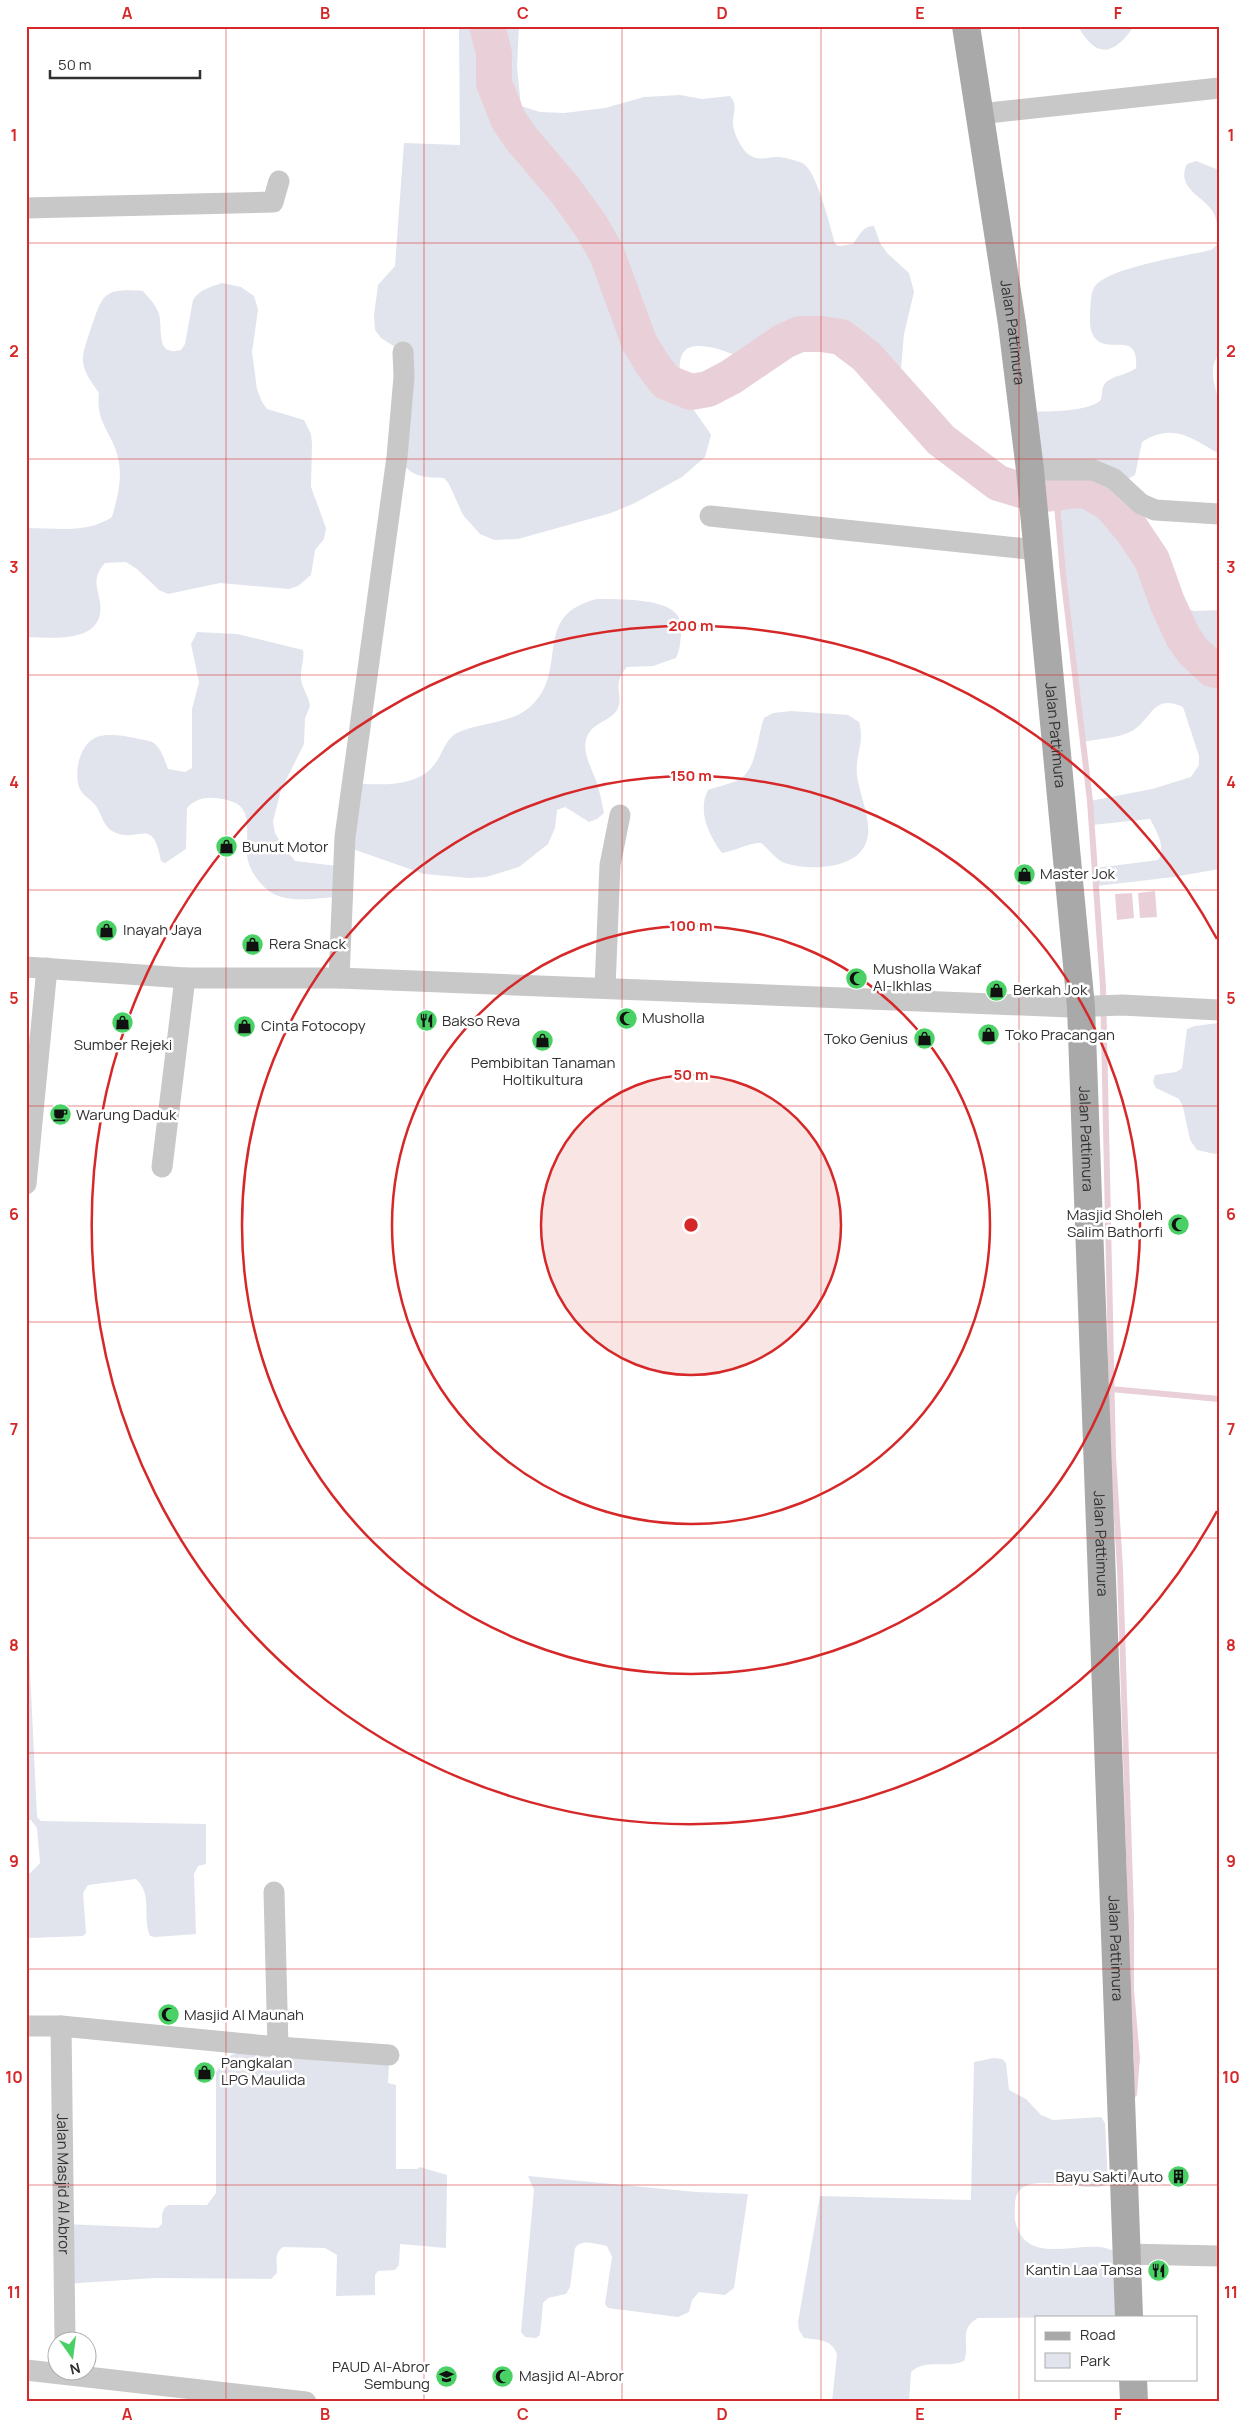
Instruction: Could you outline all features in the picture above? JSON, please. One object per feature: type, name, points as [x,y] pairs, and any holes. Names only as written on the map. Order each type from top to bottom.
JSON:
[{"type":"main road","name":"Jalan Pattimura","points":[[966,26],[1012,324],[1087,1006],[1129,2316]]},
{"type":"main road","points":[[1133,2380],[1134,2402]]},
{"type":"street","points":[[979,114],[1219,88]]},
{"type":"street","points":[[26,208],[274,202],[280,181]]},
{"type":"street","points":[[339,978],[345,837],[397,457],[404,377],[402,352]]},
{"type":"street","points":[[1030,476],[1069,468],[1093,470],[1114,479],[1140,504],[1155,510],[1219,514]]},
{"type":"street","points":[[710,516],[1028,549],[1038,548]]},
{"type":"street","points":[[605,988],[610,865],[620,815]]},
{"type":"street","points":[[26,967],[185,978],[339,978],[1219,1010]]},
{"type":"street","points":[[26,1184],[47,968]]},
{"type":"street","points":[[162,1167],[185,978]]},
{"type":"street","points":[[274,1892],[278,2047]]},
{"type":"street","points":[[26,2026],[61,2026],[278,2047],[389,2055]]},
{"type":"street","name":"Jalan Masjid Al Abror","points":[[61,2026],[65,2330]]},
{"type":"street","points":[[1126,2254],[1219,2256]]},
{"type":"street","points":[[26,2370],[48,2371]]},
{"type":"street","points":[[98,2376],[306,2402]]},
{"type":"green space","points":[[459,26],[519,26],[517,67],[521,106],[540,112],[564,113],[605,108],[644,97],[680,95],[702,99],[730,96],[735,107],[733,125],[735,132],[740,144],[747,153],[755,158],[780,157],[793,160],[805,165],[810,170],[823,202],[835,244],[839,246],[853,244],[864,229],[874,226],[880,243],[888,254],[909,273],[914,292],[904,334],[901,369],[897,375],[886,379],[854,347],[842,339],[829,334],[815,332],[800,334],[784,341],[751,362],[710,347],[696,346],[688,348],[680,361],[681,379],[692,407],[711,435],[705,457],[682,477],[635,503],[611,513],[518,539],[494,540],[480,534],[463,515],[449,484],[444,478],[417,475],[407,469],[397,457],[403,352],[381,338],[375,330],[374,315],[378,285],[395,266],[404,143],[460,145]]},
{"type":"green space","points":[[1078,26],[1134,26],[1119,43],[1105,50],[1092,44]]},
{"type":"green space","points":[[1196,161],[1219,170],[1219,235],[1213,212],[1192,191],[1185,180],[1184,172],[1187,164]]},
{"type":"green space","points":[[1219,236],[1219,354],[1215,360],[1213,378],[1220,409],[1219,454],[1182,434],[1163,433],[1142,442],[1135,475],[1126,480],[1030,470],[1022,412],[1062,411],[1093,405],[1100,401],[1106,382],[1136,368],[1136,356],[1133,349],[1128,346],[1101,343],[1093,335],[1090,325],[1090,312],[1091,295],[1095,286],[1103,279],[1132,268],[1211,250],[1217,245]]},
{"type":"green space","points":[[222,283],[241,287],[254,296],[258,310],[252,352],[257,389],[262,402],[267,409],[304,420],[311,434],[311,487],[326,528],[324,539],[315,550],[311,575],[298,586],[289,589],[220,583],[168,594],[159,590],[137,569],[126,562],[105,563],[98,573],[96,582],[100,602],[100,616],[95,625],[87,632],[76,636],[26,637],[26,528],[71,529],[92,526],[112,517],[117,497],[120,476],[117,453],[100,414],[99,393],[87,375],[83,362],[87,339],[98,308],[106,296],[112,293],[129,290],[143,291],[159,314],[164,346],[167,350],[181,350],[185,344],[193,300],[202,291]]},
{"type":"green space","points":[[1077,490],[1094,495],[1109,504],[1123,517],[1146,550],[1167,602],[1194,611],[1219,610],[1219,869],[1174,877],[1096,886],[1095,868],[1158,860],[1161,845],[1150,819],[1092,825],[1090,801],[1152,789],[1191,777],[1199,765],[1199,756],[1183,707],[1165,703],[1154,709],[1132,731],[1115,737],[1083,742],[1056,493]]},
{"type":"green space","points":[[597,599],[640,601],[664,606],[678,616],[681,631],[680,647],[676,658],[653,666],[627,667],[619,680],[620,700],[617,710],[592,729],[588,735],[585,749],[597,783],[604,813],[597,819],[589,822],[565,807],[557,810],[555,828],[548,844],[519,867],[486,877],[469,878],[424,874],[350,848],[352,783],[385,784],[417,778],[434,765],[447,742],[454,735],[468,729],[507,719],[525,711],[533,704],[543,690],[549,675],[557,630],[564,617],[577,607]]},
{"type":"green space","points":[[197,632],[237,634],[303,650],[301,679],[310,706],[305,718],[304,744],[281,790],[273,821],[275,833],[295,861],[337,866],[337,897],[311,899],[284,898],[265,888],[254,874],[247,858],[246,815],[236,804],[227,800],[203,799],[187,808],[186,849],[165,863],[161,861],[153,838],[148,834],[121,835],[109,829],[96,806],[85,796],[79,787],[77,770],[80,756],[91,740],[101,736],[121,736],[149,741],[154,743],[160,750],[168,769],[185,772],[192,768],[192,709],[199,682],[191,644]]},
{"type":"green space","points":[[791,711],[848,715],[859,722],[861,737],[857,775],[866,812],[868,835],[864,846],[857,855],[848,861],[823,867],[788,864],[777,858],[761,843],[751,844],[722,853],[709,831],[704,815],[705,798],[708,790],[734,782],[744,776],[756,753],[764,718],[773,713]]},
{"type":"green space","points":[[1219,1023],[1219,1152],[1215,1154],[1197,1150],[1190,1140],[1183,1107],[1179,1099],[1156,1088],[1153,1082],[1155,1075],[1176,1072],[1182,1068],[1187,1029]]},
{"type":"green space","points":[[26,1586],[37,1817],[41,1821],[206,1824],[206,1864],[198,1866],[194,1874],[196,1934],[150,1936],[146,1899],[141,1885],[136,1879],[88,1885],[83,1893],[86,1933],[83,1936],[29,1938],[26,1936],[26,1873],[30,1873],[40,1863],[37,1828],[31,1820],[26,1820]]},
{"type":"green space","points":[[239,2052],[389,2064],[388,2083],[396,2085],[396,2169],[417,2169],[420,2167],[447,2175],[446,2248],[400,2244],[399,2265],[395,2270],[378,2271],[375,2275],[375,2295],[336,2296],[337,2255],[325,2248],[283,2247],[277,2255],[277,2273],[271,2279],[154,2278],[65,2284],[64,2224],[158,2228],[162,2224],[162,2214],[165,2207],[169,2205],[207,2205],[216,2193],[216,2072],[227,2057]]},
{"type":"green space","points":[[994,2058],[1002,2059],[1006,2063],[1009,2090],[1026,2099],[1041,2115],[1053,2120],[1101,2117],[1105,2123],[1108,2184],[1098,2187],[1054,2183],[1027,2185],[1018,2192],[1015,2205],[1015,2219],[1022,2236],[1030,2244],[1040,2248],[1100,2247],[1126,2254],[1129,2316],[978,2318],[968,2327],[966,2332],[966,2354],[964,2361],[950,2364],[930,2364],[911,2372],[909,2402],[832,2402],[837,2354],[828,2343],[804,2338],[799,2330],[798,2322],[820,2196],[971,2200],[974,2062]]},
{"type":"green space","points":[[528,2176],[696,2192],[748,2194],[734,2288],[725,2295],[699,2292],[692,2300],[689,2312],[678,2317],[608,2308],[605,2304],[612,2257],[607,2246],[586,2242],[575,2248],[570,2287],[566,2294],[548,2298],[543,2303],[540,2335],[536,2338],[525,2337],[521,2332],[534,2190]]},
{"type":"shaded area","points":[[1155,891],[1157,917],[1140,918],[1138,893]]},
{"type":"shaded area","points":[[1132,893],[1134,918],[1117,920],[1115,894]]},
{"type":"waterway","points":[[487,26],[494,53],[494,83],[508,119],[520,137],[565,190],[591,226],[607,254],[639,342],[666,382],[691,392],[708,389],[731,377],[784,341],[800,334],[822,334],[841,337],[866,356],[941,440],[998,483],[1038,495],[1077,490],[1088,491],[1110,504],[1132,530],[1152,560],[1167,602],[1183,637],[1193,651],[1212,669],[1219,671]]},
{"type":"waterway","points":[[1056,493],[1063,574],[1090,801],[1103,987],[1113,1456],[1120,1568],[1131,1915],[1131,1990],[1137,2058],[1134,2094]]},
{"type":"waterway","points":[[1111,1389],[1219,1399]]},
{"type":"place","name":"Bunut Motor","points":[[226,847]]},
{"type":"place","name":"Master Jok","points":[[1024,874]]},
{"type":"place","name":"Inayah Jaya","points":[[107,930]]},
{"type":"place","name":"Rera Snack","points":[[253,944]]},
{"type":"place","name":"Musholla Wakaf Al-Ikhlas","points":[[857,978]]},
{"type":"place","name":"Berkah Jok","points":[[997,990]]},
{"type":"place","name":"Musholla","points":[[626,1018]]},
{"type":"place","name":"Bakso Reva","points":[[426,1021]]},
{"type":"place","name":"Sumber Rejeki","points":[[123,1022]]},
{"type":"place","name":"Cinta Fotocopy","points":[[245,1026]]},
{"type":"place","name":"Toko Pracangan","points":[[989,1035]]},
{"type":"place","name":"Toko Genius","points":[[924,1039]]},
{"type":"place","name":"Pembibitan Tanaman Holtikultura","points":[[543,1040]]},
{"type":"place","name":"Warung Daduk","points":[[60,1115]]},
{"type":"place","name":"Masjid Sholeh Salim Bathorfi","points":[[1179,1224]]},
{"type":"place","name":"Masjid Al Maunah","points":[[168,2015]]},
{"type":"place","name":"Pangkalan LPG Maulida","points":[[205,2072]]},
{"type":"place","name":"Bayu Sakti Auto","points":[[1179,2177]]},
{"type":"place","name":"Kantin Laa Tansa","points":[[1158,2270]]},
{"type":"place","name":"PAUD Al-Abror Sembung","points":[[446,2376]]},
{"type":"place","name":"Masjid Al-Abror","points":[[503,2376]]}]
